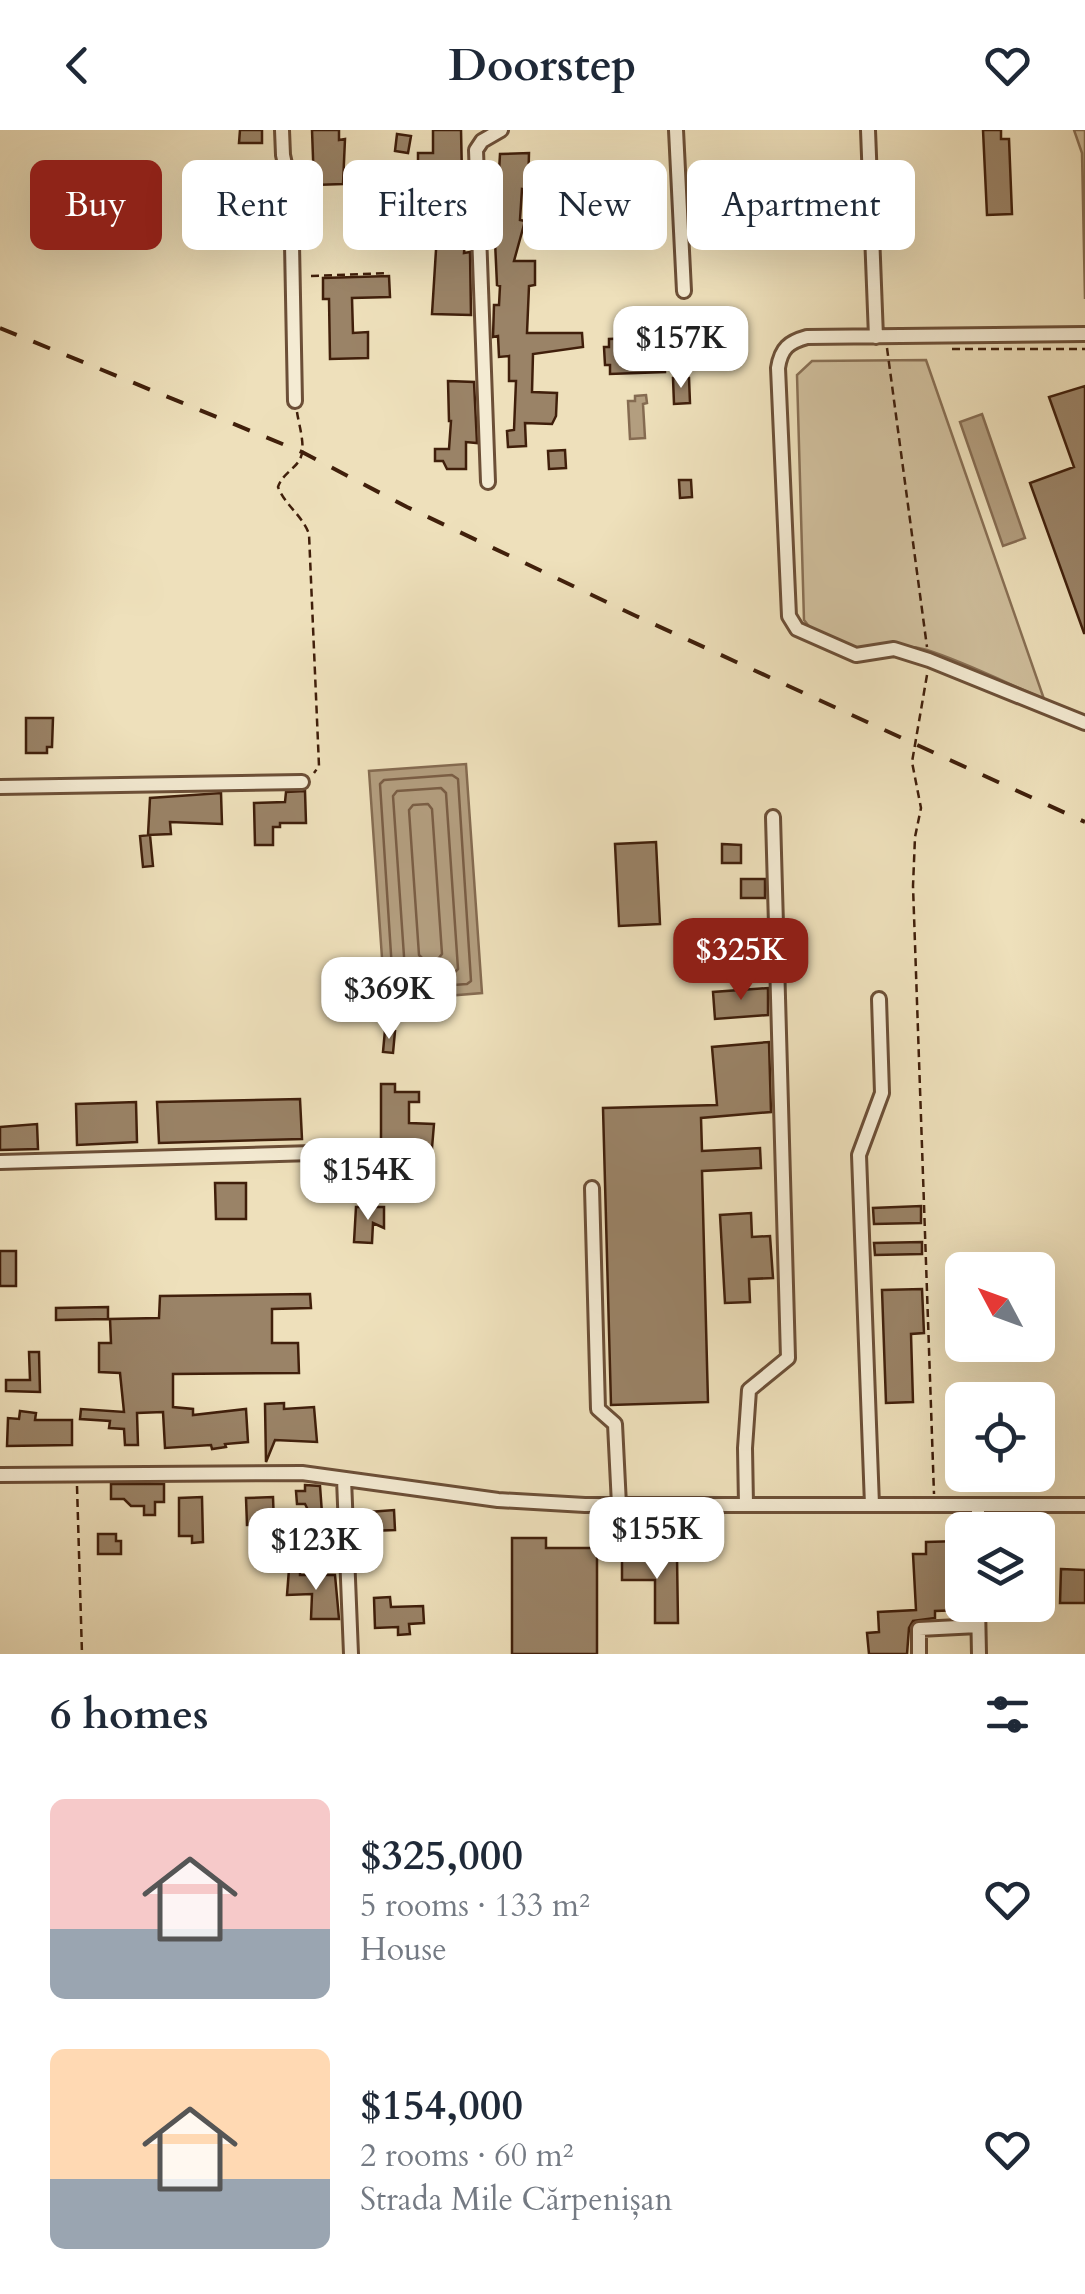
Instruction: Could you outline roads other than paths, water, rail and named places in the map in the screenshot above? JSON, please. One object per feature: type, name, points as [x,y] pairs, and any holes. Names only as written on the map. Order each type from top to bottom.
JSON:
[{"type":"street","points":[[282,130],[284,165],[291,192],[295,401]]},
{"type":"street","points":[[488,482],[476,150],[482,140],[500,130]]},
{"type":"street","points":[[676,130],[684,291]]},
{"type":"street","points":[[868,130],[876,337]]},
{"type":"street","points":[[1085,334],[808,337],[792,341],[780,353],[778,368],[788,616],[796,629],[856,654],[894,649],[929,660],[1085,723]]},
{"type":"street","points":[[0,787],[302,782]]},
{"type":"street","points":[[746,1505],[750,1390],[788,1358],[773,817]]},
{"type":"street","points":[[872,1505],[859,1155],[882,1093],[878,1000]]},
{"type":"street","points":[[0,1162],[313,1152]]},
{"type":"street","points":[[592,1188],[598,1409],[615,1424],[619,1505]]},
{"type":"street","points":[[0,1476],[279,1472],[498,1500],[619,1505],[1085,1504]]},
{"type":"street","points":[[344,1479],[352,1654]]},
{"type":"street","points":[[978,1505],[978,1512]]},
{"type":"street","points":[[978,1622],[979,1654]]},
{"type":"street","points":[[919,1654],[919,1629],[978,1626]]},
{"type":"water","points":[[646,395],[645,438],[630,439],[628,401]]},
{"type":"water","points":[[982,414],[1025,538],[1003,546],[960,422]]},
{"type":"water","points":[[466,764],[482,993],[385,1001],[369,771]]},
{"type":"railway","points":[[0,328],[302,452],[407,507],[636,616],[1085,822]]}]
